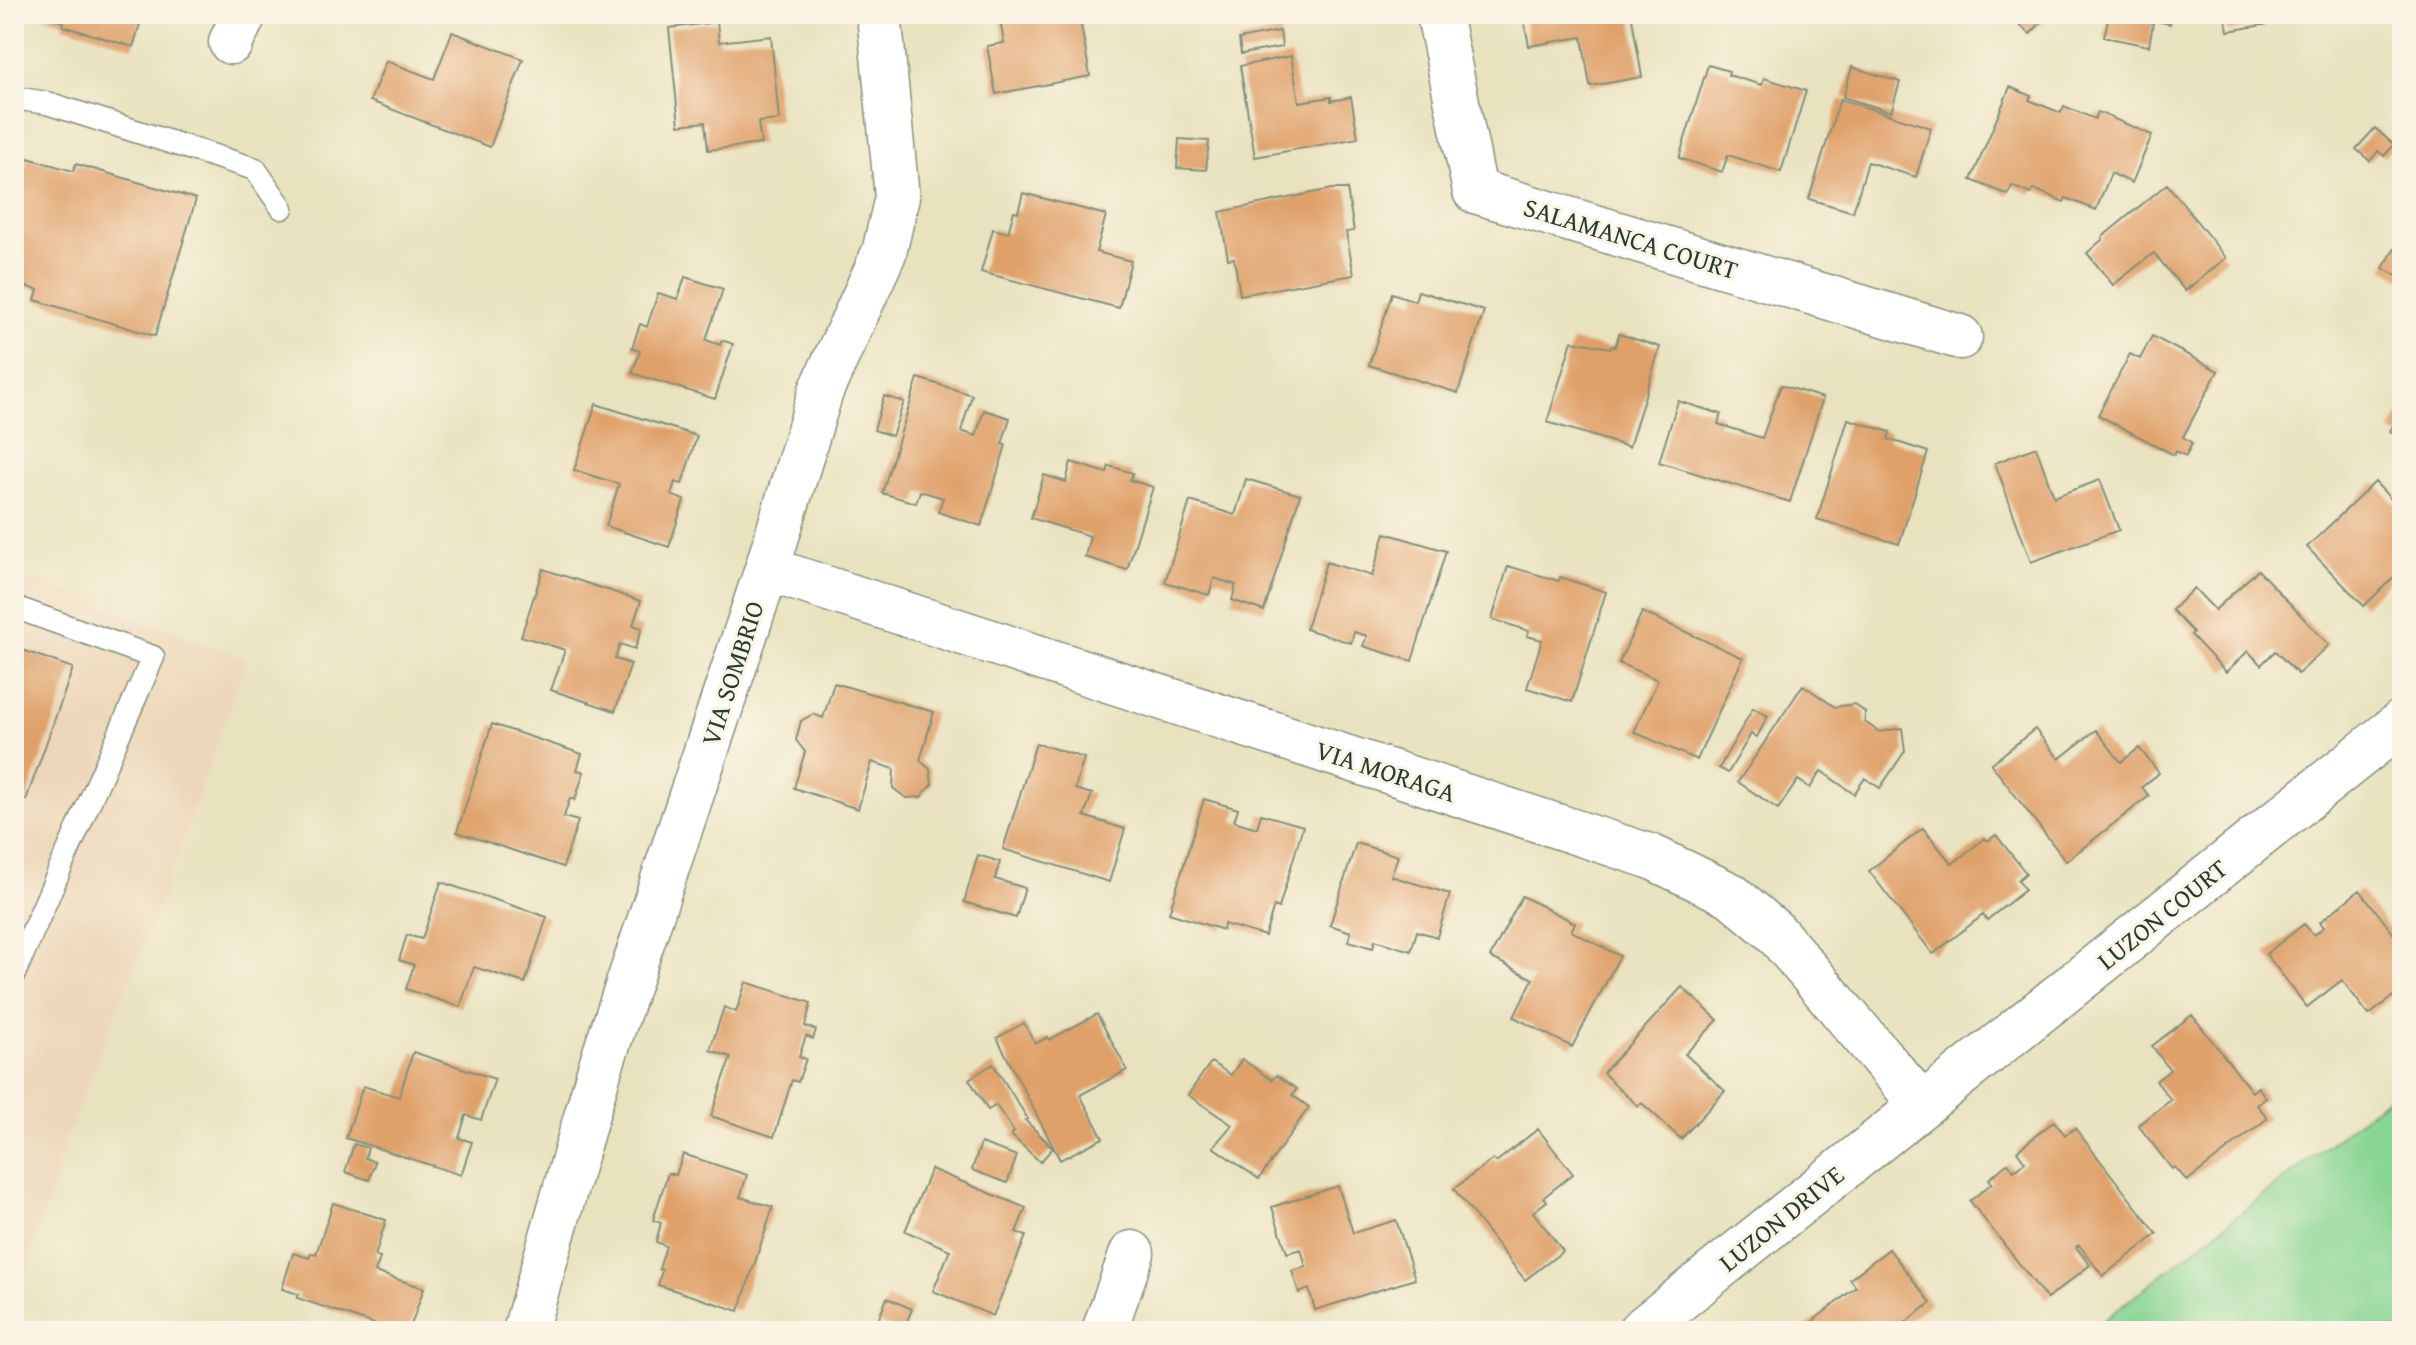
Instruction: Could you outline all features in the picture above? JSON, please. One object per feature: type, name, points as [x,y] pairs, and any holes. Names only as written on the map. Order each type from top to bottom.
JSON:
[{"type":"street","name":"VIA SOMBRIO","points":[[525,1331],[600,1068],[767,569],[821,391],[884,253],[897,197],[879,14]]},
{"type":"street","name":"SALAMANCA COURT","points":[[1439,14],[1475,191],[1960,337]]},
{"type":"street","name":"VIA MORAGA","points":[[767,569],[1652,857],[1731,895],[1775,932],[1922,1105]]},
{"type":"street","name":"LUZON COURT","points":[[1922,1105],[2402,722]]},
{"type":"street","name":"LUZON DRIVE","points":[[1640,1331],[1922,1105]]},
{"type":"street","points":[[1104,1331],[1132,1253]]},
{"type":"lane","points":[[14,98],[47,103],[255,169],[282,208]]},
{"type":"lane","points":[[14,607],[153,657],[14,974]]},
{"type":"shaded area","points":[[14,573],[247,659],[172,871],[62,1151],[14,1316]]},
{"type":"green space","points":[[2402,1087],[2402,1331],[2090,1331]]},
{"type":"building","points":[[143,14],[133,47],[63,26],[64,22],[40,15]]},
{"type":"building","points":[[999,14],[1085,14],[1085,18],[1080,19],[1090,76],[996,94],[987,46],[1004,43]]},
{"type":"building","points":[[1523,14],[1643,14],[1632,18],[1642,77],[1590,86],[1582,37],[1529,46]]},
{"type":"building","points":[[2008,14],[2049,14],[2030,34]]},
{"type":"building","points":[[2121,14],[2172,14],[2170,24]]},
{"type":"building","points":[[2225,14],[2315,14],[2315,16],[2228,31]]},
{"type":"building","points":[[2109,15],[2153,23],[2149,46],[2104,37]]},
{"type":"building","points":[[717,22],[719,42],[771,36],[779,120],[758,122],[761,144],[708,150],[705,122],[679,125],[669,28]]},
{"type":"building","points":[[1280,31],[1282,47],[1241,54],[1239,39]]},
{"type":"building","points":[[452,32],[523,59],[490,147],[370,101],[386,61],[434,79]]},
{"type":"building","points":[[1291,56],[1299,102],[1351,97],[1358,138],[1255,157],[1240,66]]},
{"type":"building","points":[[1708,65],[1729,71],[1728,75],[1762,85],[1764,78],[1806,91],[1781,172],[1728,155],[1722,172],[1679,158]]},
{"type":"building","points":[[1852,67],[1900,82],[1891,112],[1843,97]]},
{"type":"building","points":[[2010,87],[2031,96],[2029,100],[2061,113],[2064,106],[2095,119],[2098,112],[2152,135],[2132,183],[2111,173],[2096,210],[2066,198],[2064,202],[2034,189],[2031,194],[2012,186],[2008,195],[1971,180]]},
{"type":"building","points":[[1840,99],[1931,128],[1916,177],[1868,162],[1853,212],[1809,199]]},
{"type":"building","points":[[2375,128],[2394,145],[2384,156],[2378,151],[2370,161],[2356,149]]},
{"type":"building","points":[[1179,139],[1209,141],[1206,170],[1177,168]]},
{"type":"building","points":[[28,158],[73,171],[76,164],[196,199],[155,336],[35,300],[38,290],[14,283],[14,206]]},
{"type":"building","points":[[2167,184],[2226,258],[2185,291],[2154,253],[2113,285],[2087,253]]},
{"type":"building","points":[[1332,189],[1347,189],[1354,231],[1346,232],[1354,275],[1240,295],[1234,258],[1228,259],[1220,212]]},
{"type":"building","points":[[1023,193],[1106,215],[1096,252],[1131,261],[1119,308],[981,272],[993,229],[1008,233]]},
{"type":"building","points":[[2402,237],[2402,279],[2383,268]]},
{"type":"building","points":[[685,277],[723,289],[706,340],[720,345],[722,340],[733,344],[715,399],[632,373],[640,351],[632,348],[640,324],[647,327],[658,293],[678,299]]},
{"type":"building","points":[[1418,291],[1484,311],[1458,393],[1369,365],[1392,293],[1415,301]]},
{"type":"building","points":[[1619,334],[1660,347],[1629,447],[1547,422],[1572,341],[1610,348],[1615,347]]},
{"type":"building","points":[[2152,336],[2218,371],[2183,437],[2192,443],[2186,456],[2176,451],[2174,455],[2098,415],[2130,354],[2140,359]]},
{"type":"building","points":[[918,378],[972,395],[961,431],[976,436],[984,410],[1010,418],[1002,444],[1006,445],[981,526],[938,512],[943,498],[920,491],[916,503],[882,493]]},
{"type":"building","points":[[1781,385],[1823,398],[1790,502],[1659,462],[1678,401],[1721,414],[1718,424],[1762,438]]},
{"type":"building","points":[[884,396],[904,402],[892,436],[874,430]]},
{"type":"building","points":[[596,404],[697,436],[682,484],[675,482],[671,495],[684,500],[669,547],[606,526],[619,484],[574,470]]},
{"type":"building","points":[[2402,411],[2402,438],[2390,431]]},
{"type":"building","points":[[1848,419],[1890,432],[1888,439],[1928,452],[1899,544],[1817,519]]},
{"type":"building","points":[[2036,447],[2054,497],[2100,480],[2119,530],[2031,562],[1995,463]]},
{"type":"building","points":[[1071,462],[1107,473],[1109,466],[1133,473],[1130,480],[1153,487],[1127,570],[1085,557],[1090,536],[1031,518],[1044,475],[1066,482]]},
{"type":"building","points":[[1246,479],[1300,495],[1264,611],[1232,600],[1236,585],[1214,578],[1209,595],[1165,582],[1190,501],[1235,515]]},
{"type":"building","points":[[2375,482],[2402,511],[2402,569],[2364,606],[2307,547]]},
{"type":"building","points":[[1385,533],[1446,551],[1412,661],[1363,646],[1367,636],[1354,632],[1351,643],[1306,629],[1326,562],[1372,576]]},
{"type":"building","points":[[1508,566],[1559,581],[1560,577],[1606,592],[1572,702],[1527,688],[1542,640],[1527,636],[1529,631],[1492,619]]},
{"type":"building","points":[[543,569],[641,601],[633,625],[642,628],[635,649],[620,644],[615,659],[631,664],[615,711],[551,690],[565,650],[521,636]]},
{"type":"building","points":[[2258,570],[2329,645],[2298,674],[2275,651],[2261,665],[2248,651],[2226,672],[2172,610],[2194,588],[2215,610]]},
{"type":"building","points":[[1642,612],[1743,658],[1697,760],[1634,732],[1658,680],[1619,663]]},
{"type":"building","points":[[14,647],[73,668],[26,800],[14,796]]},
{"type":"building","points":[[834,683],[934,712],[920,761],[930,769],[932,784],[921,797],[906,798],[893,788],[894,769],[872,762],[858,809],[794,788],[805,752],[796,740],[801,721],[813,714],[823,718]]},
{"type":"building","points":[[1803,685],[1835,707],[1854,704],[1865,712],[1865,722],[1879,732],[1902,728],[1905,751],[1880,788],[1865,778],[1854,794],[1821,771],[1810,788],[1798,780],[1778,809],[1738,782]]},
{"type":"building","points":[[1753,708],[1768,716],[1757,737],[1751,734],[1728,773],[1719,768]]},
{"type":"building","points":[[492,724],[582,754],[577,770],[584,772],[575,800],[570,798],[564,817],[578,821],[563,867],[457,832]]},
{"type":"building","points":[[2035,729],[2059,759],[2096,730],[2121,762],[2139,748],[2159,773],[2142,787],[2149,796],[2066,861],[1991,764]]},
{"type":"building","points":[[1036,743],[1084,758],[1075,789],[1092,794],[1084,816],[1125,829],[1109,882],[1003,849]]},
{"type":"building","points":[[1204,799],[1238,809],[1234,821],[1257,828],[1261,814],[1303,826],[1279,908],[1274,906],[1265,936],[1224,924],[1223,930],[1169,913]]},
{"type":"building","points":[[1923,828],[1952,864],[1985,838],[1988,841],[1996,835],[2026,873],[2018,880],[2025,890],[1987,920],[1983,915],[1933,954],[1869,871]]},
{"type":"building","points":[[1356,843],[1398,856],[1391,876],[1450,894],[1437,937],[1417,931],[1411,951],[1375,940],[1373,948],[1348,941],[1351,932],[1330,925]]},
{"type":"building","points":[[978,855],[1000,862],[995,879],[1025,888],[1016,918],[964,902]]},
{"type":"building","points":[[441,882],[547,917],[525,983],[474,967],[460,1007],[406,989],[414,965],[399,960],[407,935],[422,939]]},
{"type":"building","points":[[2360,890],[2402,945],[2402,989],[2369,1015],[2342,980],[2307,1007],[2266,954],[2304,924],[2314,935],[2324,927],[2320,922]]},
{"type":"building","points":[[1522,896],[1575,923],[1571,931],[1620,956],[1572,1047],[1514,1017],[1533,979],[1490,957]]},
{"type":"building","points":[[746,982],[811,1003],[805,1026],[816,1030],[813,1039],[806,1036],[799,1057],[806,1059],[798,1082],[792,1080],[774,1137],[711,1116],[731,1057],[710,1050],[724,1007],[736,1012]]},
{"type":"building","points":[[1682,987],[1718,1020],[1685,1054],[1725,1091],[1681,1139],[1642,1103],[1638,1106],[1603,1073]]},
{"type":"building","points":[[1097,1014],[1127,1070],[1080,1095],[1103,1138],[1060,1160],[997,1038],[1024,1023],[1035,1044],[1048,1037],[1049,1040]]},
{"type":"building","points":[[2192,1015],[2252,1092],[2258,1087],[2266,1098],[2257,1105],[2268,1118],[2187,1181],[2175,1167],[2172,1169],[2138,1125],[2171,1100],[2156,1081],[2170,1070],[2152,1046]]},
{"type":"building","points":[[413,1052],[495,1079],[481,1120],[466,1115],[459,1138],[472,1142],[461,1175],[346,1138],[363,1086],[399,1097]]},
{"type":"building","points":[[1242,1059],[1272,1080],[1276,1075],[1297,1089],[1292,1095],[1309,1107],[1259,1179],[1213,1147],[1232,1125],[1188,1095],[1211,1062],[1231,1075]]},
{"type":"building","points":[[993,1064],[1028,1119],[1025,1120],[1053,1148],[1040,1162],[1011,1135],[1014,1132],[996,1105],[988,1110],[969,1079]]},
{"type":"building","points":[[2054,1121],[2065,1135],[2075,1128],[2157,1234],[2103,1276],[2079,1245],[2076,1247],[2090,1265],[2047,1299],[1970,1201],[1992,1183],[1989,1179],[2008,1163],[2014,1171],[2025,1162],[2017,1151]]},
{"type":"building","points":[[1538,1129],[1573,1174],[1544,1197],[1547,1201],[1533,1212],[1563,1251],[1525,1280],[1454,1189],[1493,1159],[1496,1162]]},
{"type":"building","points":[[981,1143],[1017,1156],[1007,1183],[972,1170]]},
{"type":"building","points":[[354,1144],[368,1148],[365,1158],[375,1162],[369,1180],[345,1172]]},
{"type":"building","points":[[683,1154],[747,1175],[740,1197],[773,1207],[739,1311],[658,1285],[666,1246],[656,1242],[661,1223],[653,1220],[668,1173],[676,1175]]},
{"type":"building","points":[[931,1169],[1026,1208],[1016,1232],[1026,1236],[993,1316],[933,1291],[950,1250],[905,1231]]},
{"type":"building","points":[[1338,1186],[1353,1233],[1396,1220],[1415,1279],[1315,1310],[1309,1289],[1299,1293],[1292,1271],[1306,1267],[1301,1249],[1287,1253],[1272,1207]]},
{"type":"building","points":[[333,1203],[386,1220],[375,1256],[380,1258],[375,1272],[424,1288],[409,1331],[395,1331],[297,1298],[299,1294],[282,1289],[293,1253],[309,1258],[311,1253],[316,1254]]},
{"type":"building","points":[[1889,1249],[1931,1303],[1894,1331],[1807,1331],[1804,1328],[1856,1287],[1850,1279]]},
{"type":"building","points":[[887,1298],[912,1309],[903,1331],[877,1323]]}]
